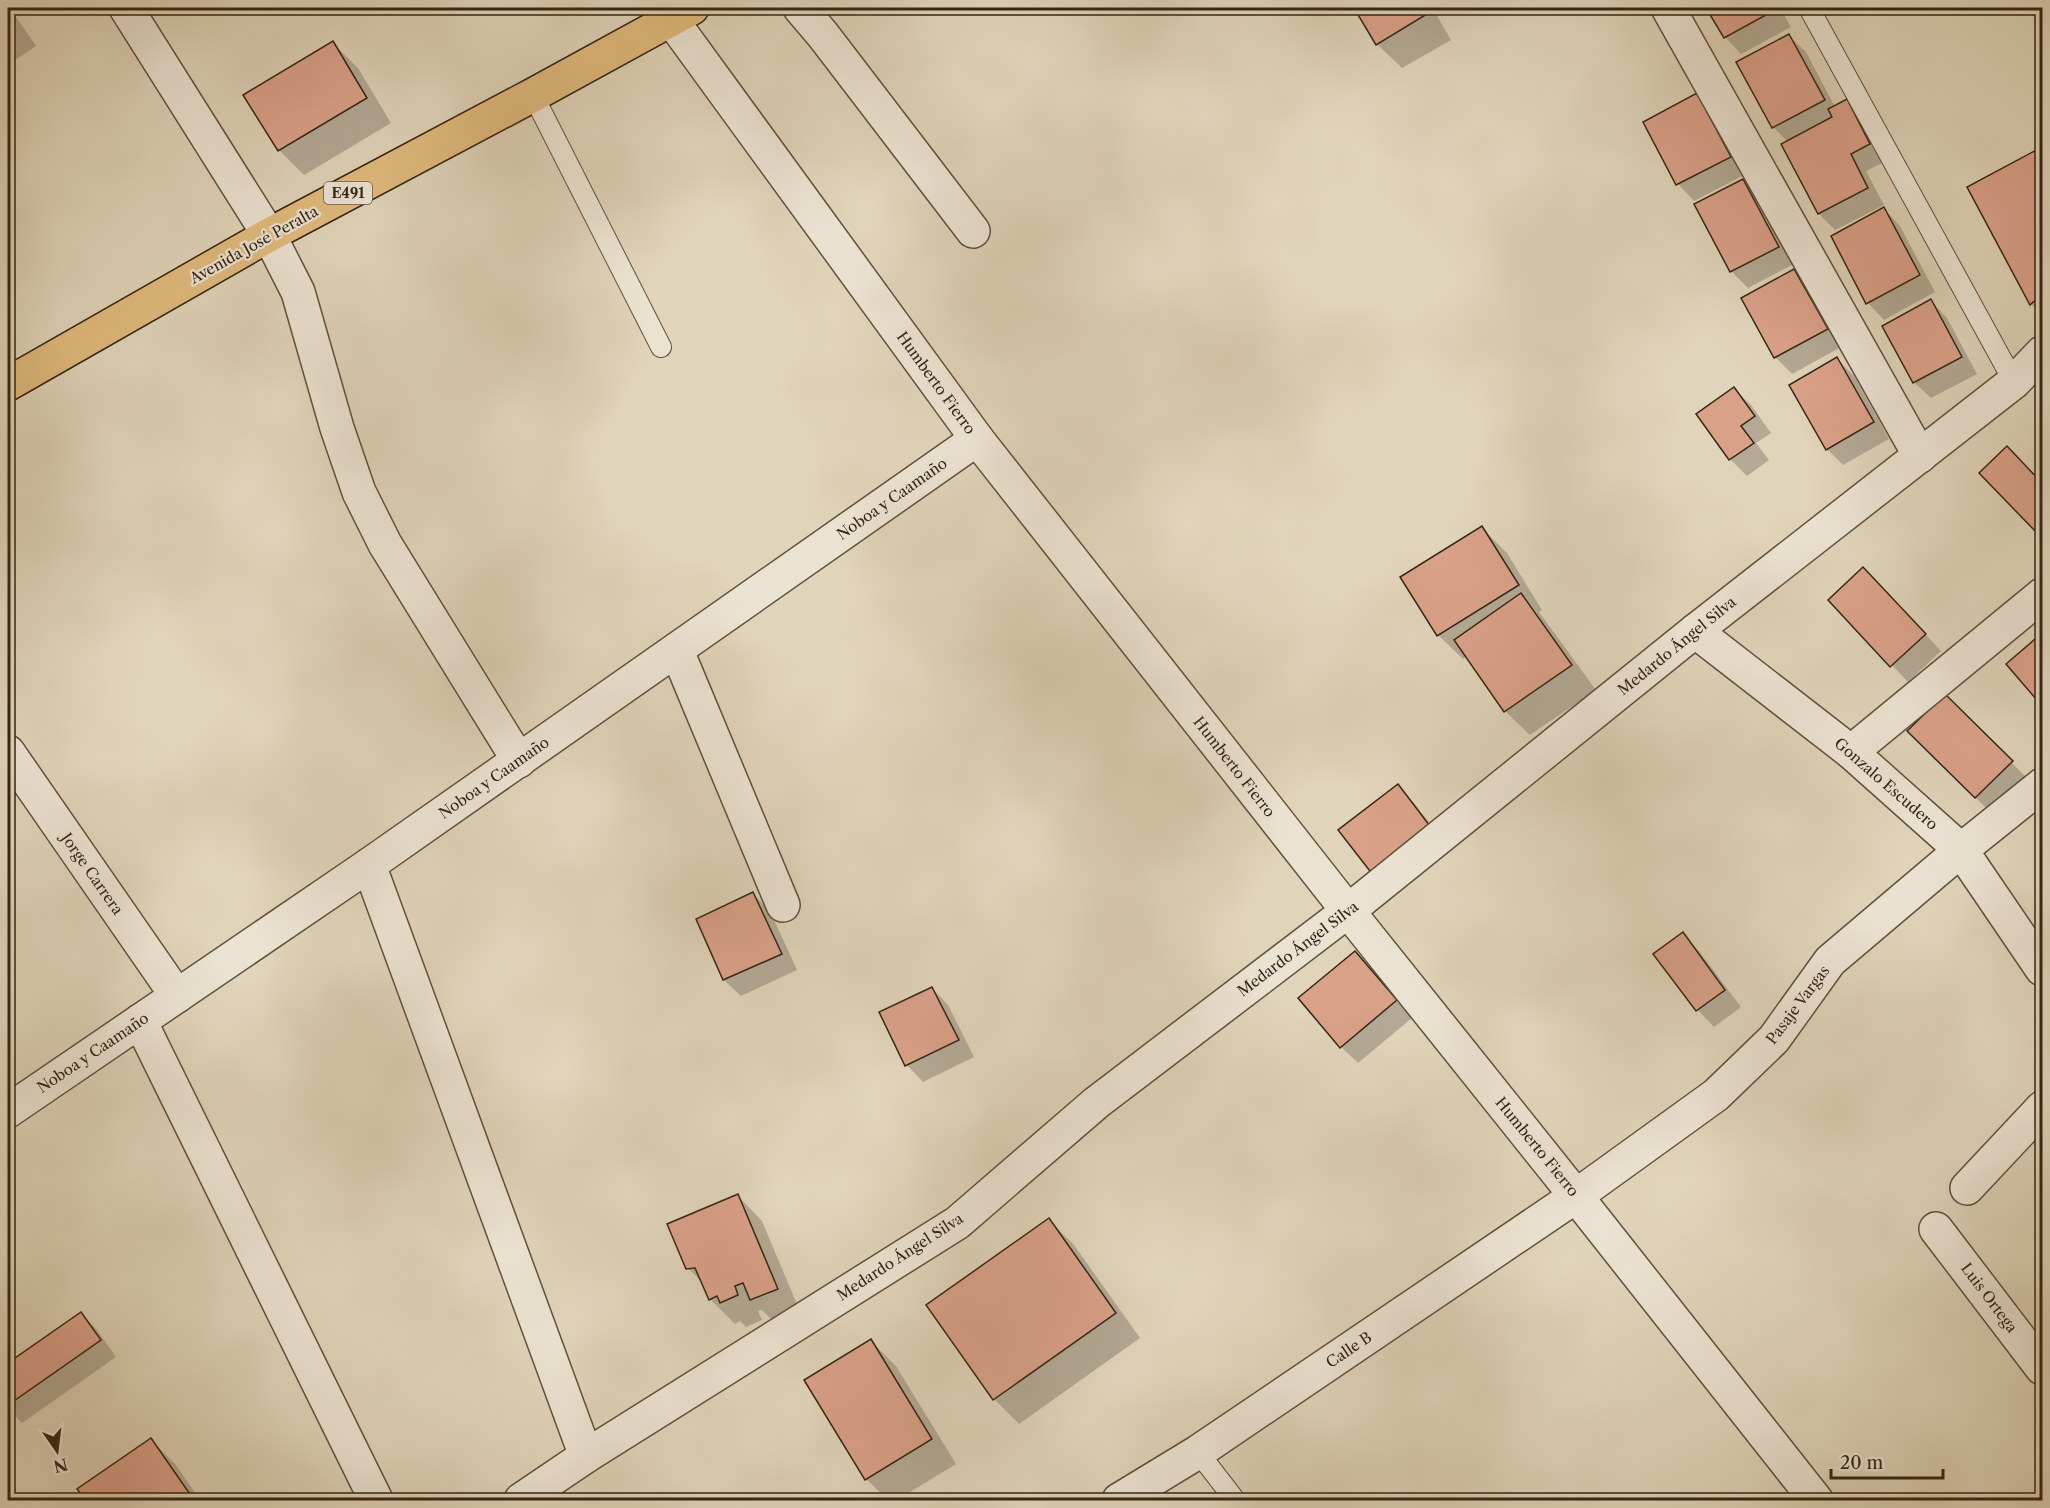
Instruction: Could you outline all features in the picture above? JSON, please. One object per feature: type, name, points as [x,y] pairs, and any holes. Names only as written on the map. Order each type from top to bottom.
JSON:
[{"type":"highway","name":"Avenida José Peralta","points":[[8,384],[269,235],[533,95],[681,13]]},
{"type":"street","points":[[126,8],[269,235],[298,292],[337,428],[359,492],[384,544],[519,761]]},
{"type":"street","points":[[800,8],[973,231]]},
{"type":"street","points":[[1668,8],[1920,456]]},
{"type":"street","name":"Humberto Fierro","points":[[681,13],[977,439],[1816,1500]]},
{"type":"street","name":"Medardo Ángel Silva","points":[[521,1500],[586,1456],[957,1223],[1096,1103],[1348,911],[1695,631],[2014,382],[2043,353]]},
{"type":"street","name":"Noboa y Caamaño","points":[[8,1111],[519,761],[977,439]]},
{"type":"street","points":[[1851,752],[2043,595]]},
{"type":"street","name":"Gonzalo Escudero","points":[[1695,631],[1851,752],[1961,850],[2043,969]]},
{"type":"street","points":[[676,651],[783,905]]},
{"type":"street","name":"Jorge Carrera","points":[[8,752],[177,996]]},
{"type":"street","name":"Pasaje Vargas","points":[[1576,1196],[1716,1095],[1774,1039],[1830,962],[1961,850],[2043,785]]},
{"type":"street","points":[[369,865],[586,1456]]},
{"type":"street","points":[[140,1021],[376,1500]]},
{"type":"street","points":[[1967,1188],[2043,1108]]},
{"type":"street","name":"Calle B","points":[[1119,1500],[1197,1452],[1576,1196]]},
{"type":"street","name":"Luis Ortega","points":[[1936,1229],[2043,1368]]},
{"type":"lane","points":[[1809,8],[2014,382]]},
{"type":"lane","points":[[533,95],[661,348]]},
{"type":"lane","points":[[1197,1452],[1235,1500]]},
{"type":"building","points":[[1354,8],[1423,8],[1427,14],[1376,45]]},
{"type":"building","points":[[1706,8],[1774,8],[1775,10],[1724,38]]},
{"type":"building","points":[[1789,34],[1825,100],[1772,128],[1736,62]]},
{"type":"building","points":[[333,41],[367,98],[278,151],[243,95]]},
{"type":"building","points":[[1697,93],[1731,157],[1676,185],[1643,122]]},
{"type":"building","points":[[1847,99],[1870,144],[1851,154],[1868,188],[1818,214],[1781,144],[1832,117],[1828,109]]},
{"type":"building","points":[[2042,147],[2042,294],[2030,305],[1967,187]]},
{"type":"building","points":[[1743,179],[1779,247],[1730,272],[1694,204]]},
{"type":"building","points":[[1884,207],[1920,275],[1866,304],[1831,236]]},
{"type":"building","points":[[1794,269],[1828,329],[1774,358],[1741,298]]},
{"type":"building","points":[[1931,299],[1962,357],[1913,383],[1882,326]]},
{"type":"building","points":[[1837,357],[1874,422],[1826,450],[1789,385]]},
{"type":"building","points":[[1734,387],[1755,416],[1741,426],[1754,443],[1729,460],[1696,414]]},
{"type":"building","points":[[2007,446],[2042,483],[2042,528],[2041,526],[2036,532],[1979,473]]},
{"type":"building","points":[[1482,526],[1519,585],[1437,636],[1400,577]]},
{"type":"building","points":[[1863,567],[1926,634],[1890,667],[1828,600]]},
{"type":"building","points":[[1521,593],[1572,665],[1504,712],[1454,640]]},
{"type":"building","points":[[2042,633],[2042,706],[2006,664]]},
{"type":"building","points":[[1945,694],[2013,761],[1975,798],[1907,731]]},
{"type":"building","points":[[1398,784],[1433,830],[1373,875],[1338,830]]},
{"type":"building","points":[[753,892],[782,954],[723,980],[696,919]]},
{"type":"building","points":[[1683,932],[1725,990],[1696,1011],[1653,954]]},
{"type":"building","points":[[1355,951],[1397,1000],[1340,1048],[1298,998]]},
{"type":"building","points":[[932,987],[959,1040],[905,1066],[879,1012]]},
{"type":"building","points":[[738,1194],[778,1289],[750,1300],[743,1283],[735,1286],[738,1295],[720,1303],[717,1296],[709,1300],[695,1268],[686,1269],[667,1224]]},
{"type":"building","points":[[1049,1218],[1116,1313],[993,1400],[926,1305]]},
{"type":"building","points":[[81,1312],[101,1340],[8,1405],[8,1363]]},
{"type":"building","points":[[871,1339],[932,1439],[865,1480],[804,1380]]},
{"type":"building","points":[[151,1438],[194,1500],[85,1500],[77,1489]]}]
